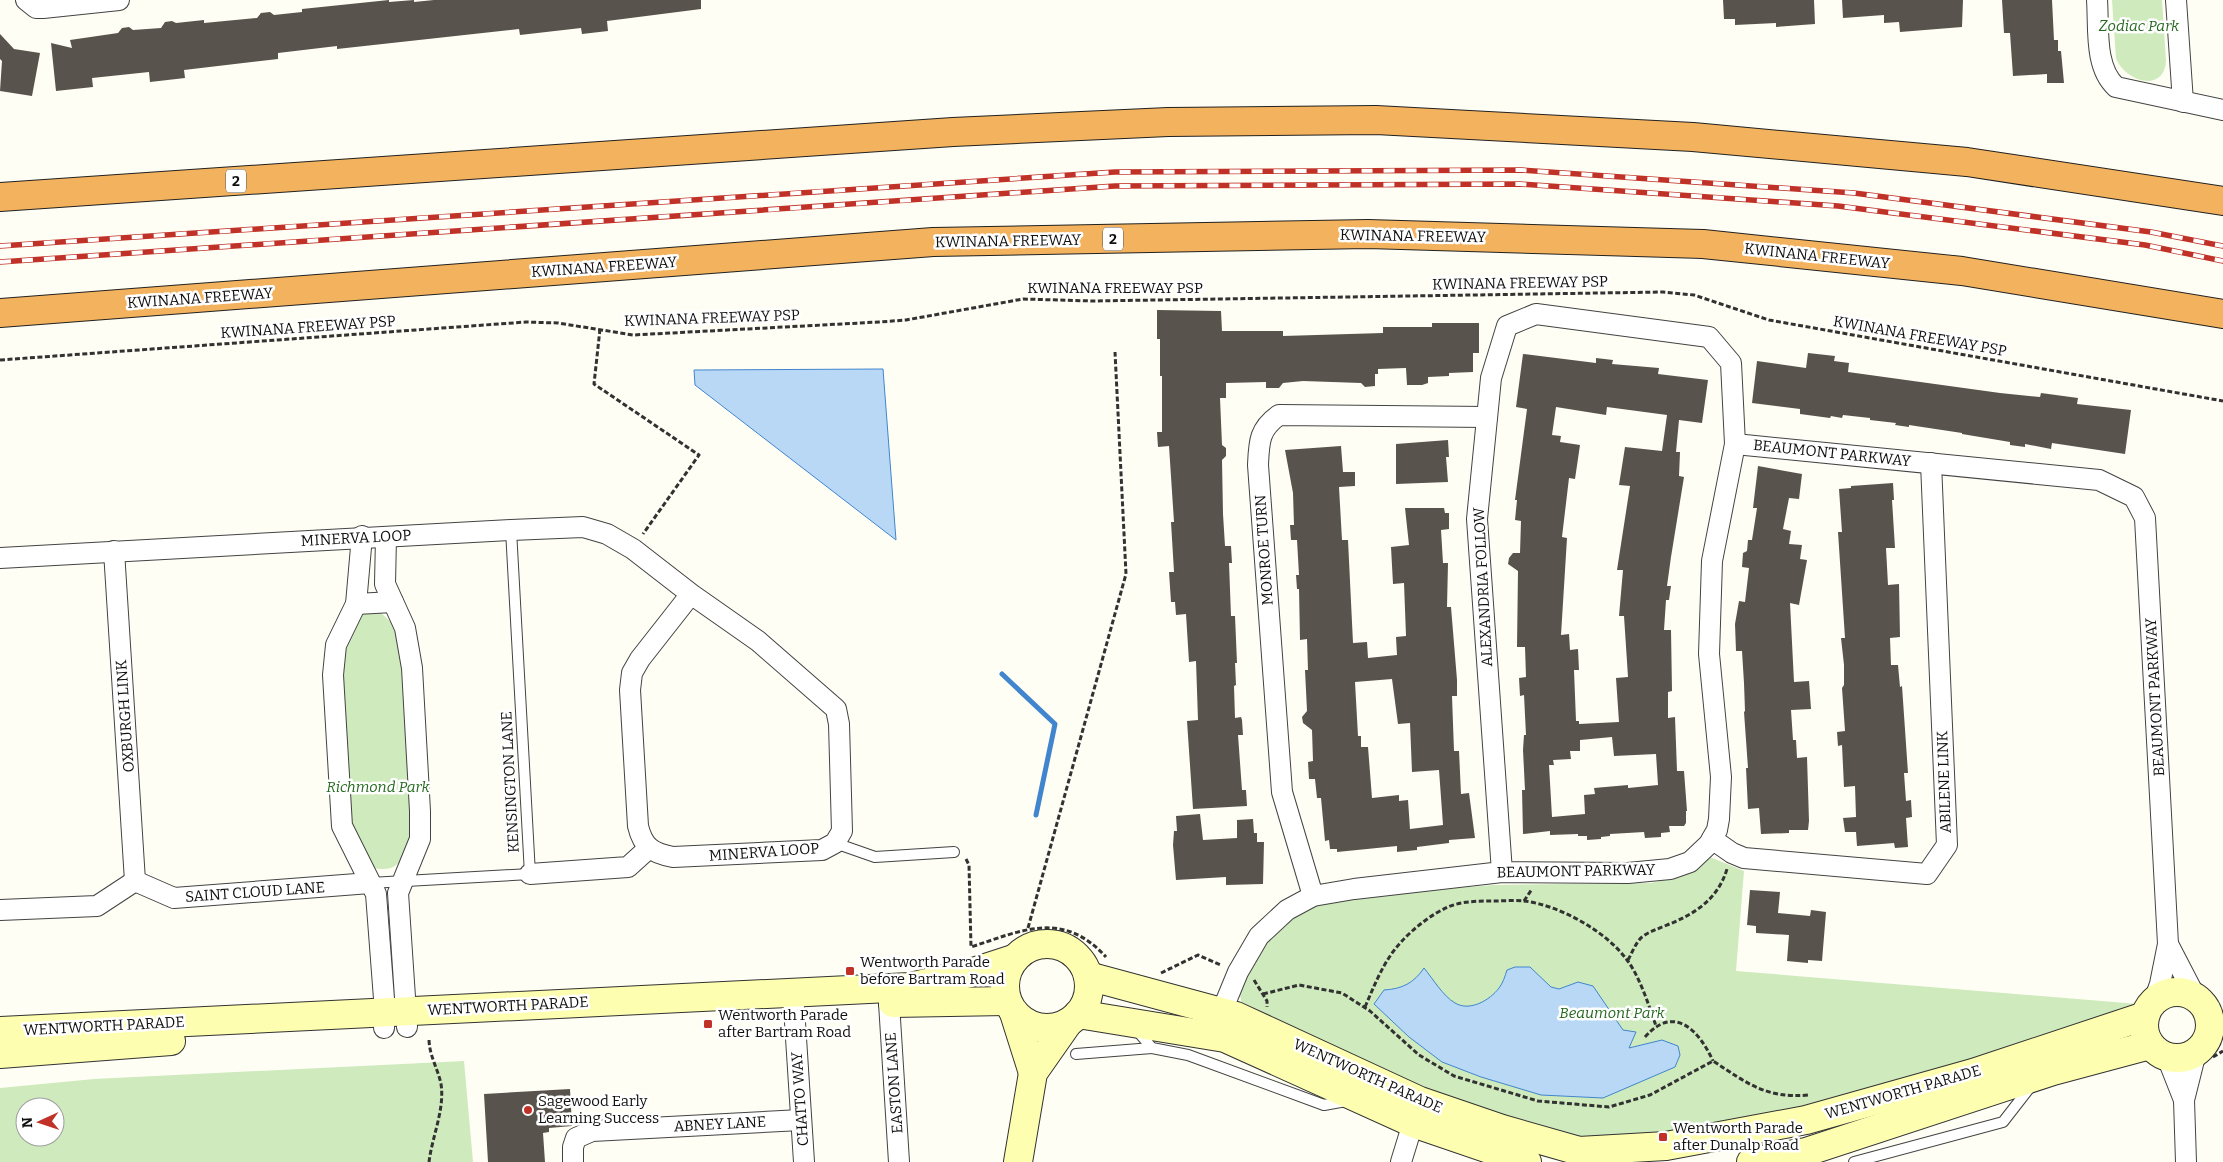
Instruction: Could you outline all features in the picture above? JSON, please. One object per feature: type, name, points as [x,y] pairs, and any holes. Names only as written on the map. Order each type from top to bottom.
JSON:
[{"type":"highway","name":"2","points":[[0,197],[953,132],[1168,122],[1376,120],[1693,137],[1967,162],[2223,201]]},
{"type":"highway","name":"KWINANA FREEWAY","points":[[0,313],[933,242],[1368,234],[1703,244],[1962,271],[2223,314]]},
{"type":"street","points":[[26,0],[36,8],[43,8],[119,0]]},
{"type":"street","points":[[2097,0],[2101,58],[2109,81],[2116,87],[2223,110]]},
{"type":"street","points":[[2176,0],[2183,102]]},
{"type":"street","name":"ALEXANDRIA FOLLOW","points":[[1502,872],[1477,519],[1491,378],[1507,326],[1536,314],[1708,337],[1731,363],[1735,444]]},
{"type":"street","name":"MONROE TURN","points":[[1314,896],[1282,792],[1259,475],[1259,442],[1266,423],[1279,415],[1487,417]]},
{"type":"street","name":"BEAUMONT PARKWAY","points":[[1217,1024],[1238,972],[1258,936],[1287,910],[1314,896],[1354,888],[1502,872],[1628,873],[1670,869],[1690,862],[1712,839],[1719,819],[1721,778],[1709,654],[1712,562],[1735,444],[2099,480],[2134,497],[2145,518],[2168,944],[2160,984],[2150,1008]]},
{"type":"street","name":"ABILENE LINK","points":[[1712,839],[1732,853],[1744,858],[1927,874],[1947,845],[1931,463]]},
{"type":"street","name":"MINERVA LOOP","points":[[0,558],[362,536],[386,537],[584,527],[606,534],[633,549],[758,642],[836,709],[839,724],[842,831],[835,843],[822,850],[673,857],[661,855],[649,848]]},
{"type":"street","points":[[362,536],[356,604],[336,645],[333,675],[342,826],[376,894],[402,1024]]},
{"type":"street","points":[[386,537],[385,584],[405,628],[412,668],[420,811],[420,839],[398,893],[402,1024]]},
{"type":"street","name":"OXBURGH LINK","points":[[114,551],[136,881]]},
{"type":"street","points":[[530,874],[628,867],[649,848],[641,839],[638,826],[630,690],[632,673],[640,659],[691,594]]},
{"type":"street","points":[[356,604],[393,602]]},
{"type":"street","points":[[0,910],[97,906],[136,881]]},
{"type":"street","name":"SAINT CLOUD LANE","points":[[136,881],[174,898],[370,883]]},
{"type":"street","name":"WENTWORTH PARADE","points":[[0,1054],[910,987],[1013,959],[1030,946],[1040,943],[1061,945],[1099,969],[1217,1024],[1225,1038],[1357,1099],[1502,1129],[1579,1156],[1666,1146],[1806,1120],[1973,1073],[2150,1008],[2164,995],[2174,992],[2186,993],[2207,1001]]},
{"type":"street","name":"BEAUMONT PARKWAY","points":[[2168,944],[2207,1001]]},
{"type":"street","points":[[1013,959],[1006,972],[1004,986],[1033,1073]]},
{"type":"street","points":[[1018,1162],[1033,1073],[1087,996],[1099,969]]},
{"type":"street","points":[[2186,1162],[2184,1100],[2210,1037],[2207,1001]]},
{"type":"street","name":"WENTWORTH PARADE","points":[[0,1032],[402,1024],[889,1003],[1010,1007],[1025,1023],[1039,1028],[1054,1028],[1073,1018],[1130,1022],[1217,1024],[1236,1016],[1262,1028],[1416,1112],[1527,1162]]},
{"type":"street","name":"EASTON LANE","points":[[889,1003],[899,1162]]},
{"type":"street","name":"CHATTO WAY","points":[[794,1007],[804,1162]]},
{"type":"street","points":[[2150,1008],[2144,1031],[2159,1051],[2184,1100]]},
{"type":"street","name":"WENTWORTH PARADE","points":[[1751,1162],[1806,1152],[2038,1077],[2053,1070],[2159,1051],[2182,1058],[2210,1037]]},
{"type":"street","points":[[1401,1162],[1416,1112]]},
{"type":"street","name":"ABNEY LANE","points":[[573,1162],[573,1147],[576,1138],[592,1131],[801,1120]]},
{"type":"lane","name":"KENSINGTON LANE","points":[[370,883],[530,874],[511,530]]},
{"type":"lane","points":[[835,843],[875,857],[954,852]]},
{"type":"lane","points":[[1130,1022],[1152,1048]]},
{"type":"lane","points":[[1076,1054],[1152,1048],[1188,1055],[1324,1105],[1357,1099]]},
{"type":"lane","points":[[1854,1162],[2004,1122],[2038,1077]]},
{"type":"path","name":"KWINANA FREEWAY PSP","points":[[0,360],[526,322],[558,323],[633,335],[888,321],[926,316],[1004,301],[1039,298],[1094,301],[1663,292],[1694,295],[1769,320],[2223,401]]},
{"type":"path","points":[[600,329],[594,384],[699,455],[633,549]]},
{"type":"path","points":[[1028,928],[1126,574],[1115,352]]},
{"type":"path","points":[[954,852],[963,852],[969,865],[971,947],[1028,928],[1058,927],[1092,941],[1099,969]]},
{"type":"path","points":[[1628,960],[1640,939],[1651,931],[1688,916],[1710,901],[1725,877],[1732,853]]},
{"type":"path","points":[[1365,1008],[1381,970],[1402,940],[1432,916],[1448,907],[1471,902],[1524,901],[1558,910],[1600,934],[1628,960],[1648,1001],[1656,1026]]},
{"type":"path","points":[[1155,976],[1198,955],[1238,972],[1256,981],[1267,1001],[1268,1014],[1262,1028]]},
{"type":"path","points":[[1263,994],[1299,985],[1342,993],[1365,1008],[1419,1055],[1454,1076],[1538,1102],[1609,1107],[1650,1095],[1713,1061]]},
{"type":"path","points":[[1645,1038],[1662,1022],[1676,1021],[1688,1026],[1706,1044],[1713,1061],[1756,1089],[1777,1094],[1799,1096],[1819,1094]]},
{"type":"path","points":[[402,1024],[429,1048],[441,1086],[441,1106],[429,1162]]},
{"type":"green space","name":"Zodiac Park","points":[[2112,0],[2162,0],[2166,61],[2164,71],[2158,78],[2151,81],[2135,78],[2120,66],[2116,58]]},
{"type":"green space","name":"Richmond Park","points":[[380,612],[391,622],[403,648],[412,830],[401,861],[396,866],[381,869],[371,867],[345,808],[341,652],[357,616],[365,613]]},
{"type":"green space","name":"Beaumont Park","points":[[1710,857],[1744,871],[1736,971],[2138,1004],[2124,1016],[1792,1117],[1592,1142],[1483,1117],[1242,1005],[1239,990],[1260,947],[1281,926],[1317,903],[1403,892],[1494,885],[1651,883],[1680,876],[1700,860]]},
{"type":"green space","points":[[464,1061],[473,1162],[0,1162],[0,1088],[94,1079]]},
{"type":"water","points":[[883,369],[896,540],[695,385],[694,370]]},
{"type":"water","points":[[1515,967],[1530,967],[1551,987],[1559,989],[1578,982],[1593,986],[1623,1030],[1636,1032],[1629,1048],[1662,1040],[1678,1046],[1680,1055],[1675,1067],[1603,1098],[1541,1095],[1481,1077],[1442,1062],[1409,1037],[1374,1004],[1384,990],[1407,984],[1416,978],[1424,968],[1442,992],[1451,1000],[1461,1005],[1473,1005],[1490,997],[1502,984],[1507,970]]},
{"type":"building","points":[[389,0],[389,2],[414,0],[414,2],[434,0],[701,0],[701,9],[607,21],[608,31],[582,34],[581,28],[520,35],[519,29],[337,49],[337,46],[278,53],[278,59],[184,70],[185,78],[150,82],[149,72],[92,78],[93,87],[56,91],[51,43],[72,48],[70,40],[118,33],[122,28],[129,27],[133,30],[161,28],[165,22],[172,21],[176,23],[204,20],[204,23],[257,18],[261,13],[270,12],[274,15],[302,12],[302,9]]},
{"type":"building","points":[[1723,0],[1814,0],[1815,24],[1776,27],[1776,23],[1735,25],[1735,19],[1724,19]]},
{"type":"building","points":[[1842,0],[1963,0],[1962,27],[1900,32],[1899,22],[1884,23],[1884,15],[1843,18]]},
{"type":"building","points":[[2002,0],[2052,0],[2054,40],[2058,40],[2058,51],[2061,51],[2064,83],[2047,83],[2047,74],[2013,76],[2010,33],[2004,33]]},
{"type":"building","points":[[0,34],[14,49],[40,53],[32,96],[0,91],[2,61],[0,59]]},
{"type":"building","points":[[1157,310],[1221,311],[1222,331],[1283,331],[1283,336],[1383,333],[1383,327],[1432,327],[1432,323],[1479,323],[1479,353],[1473,353],[1473,372],[1449,373],[1449,376],[1428,377],[1428,383],[1422,385],[1407,385],[1406,368],[1378,369],[1378,374],[1375,374],[1375,386],[1365,387],[1361,383],[1303,381],[1283,383],[1279,388],[1266,388],[1266,382],[1226,383],[1226,398],[1220,398],[1222,445],[1226,448],[1226,456],[1222,460],[1223,514],[1225,546],[1231,546],[1232,563],[1229,563],[1231,616],[1235,616],[1237,663],[1235,663],[1236,685],[1234,686],[1235,718],[1241,717],[1242,720],[1243,735],[1238,735],[1242,790],[1246,790],[1247,806],[1193,809],[1187,721],[1198,720],[1196,661],[1189,662],[1186,614],[1176,615],[1175,602],[1171,602],[1169,572],[1174,572],[1171,522],[1174,522],[1169,446],[1158,447],[1157,432],[1162,432],[1162,376],[1160,376],[1160,339],[1157,339]]},
{"type":"building","points":[[1808,353],[1835,356],[1834,361],[1849,363],[1848,372],[2000,393],[2040,397],[2041,393],[2078,398],[2077,404],[2131,410],[2125,454],[2052,443],[2051,449],[2025,444],[2025,447],[2010,445],[2010,442],[1909,425],[1909,427],[1895,425],[1896,423],[1870,420],[1870,418],[1843,415],[1842,418],[1831,416],[1830,418],[1800,414],[1800,409],[1752,403],[1757,361],[1806,368]]},
{"type":"building","points":[[1523,354],[1596,363],[1596,358],[1613,360],[1612,364],[1659,368],[1658,374],[1708,380],[1702,423],[1679,420],[1676,452],[1680,452],[1679,476],[1684,477],[1667,586],[1671,586],[1669,600],[1666,600],[1664,630],[1671,630],[1672,691],[1668,692],[1668,718],[1675,717],[1677,771],[1684,771],[1687,811],[1684,826],[1669,826],[1670,832],[1661,833],[1661,837],[1645,838],[1644,832],[1610,834],[1610,836],[1601,837],[1601,839],[1587,840],[1587,836],[1578,836],[1578,834],[1550,835],[1550,831],[1523,834],[1522,790],[1525,790],[1523,750],[1524,735],[1526,735],[1524,695],[1520,696],[1519,678],[1526,677],[1525,647],[1517,647],[1518,571],[1508,564],[1509,558],[1513,553],[1520,553],[1521,521],[1515,520],[1517,500],[1515,500],[1527,409],[1516,407]],"holes":[[[1556,407],[1606,415],[1607,407],[1667,415],[1662,451],[1625,447],[1619,485],[1630,486],[1617,570],[1623,570],[1619,616],[1624,616],[1628,677],[1616,678],[1619,722],[1579,724],[1579,721],[1576,721],[1574,670],[1579,670],[1578,649],[1570,650],[1569,634],[1561,635],[1567,538],[1562,537],[1569,478],[1575,479],[1580,445],[1560,442],[1561,436],[1552,435]],[[1612,737],[1614,756],[1656,754],[1658,785],[1628,788],[1628,785],[1594,788],[1595,794],[1584,795],[1585,814],[1552,817],[1549,765],[1554,765],[1553,760],[1571,759],[1570,751],[1580,751],[1580,740]]]},
{"type":"building","points":[[1448,440],[1449,457],[1446,457],[1448,482],[1396,484],[1396,444]]},
{"type":"building","points":[[1341,446],[1343,472],[1355,472],[1355,486],[1339,487],[1342,540],[1348,540],[1353,643],[1367,642],[1368,658],[1397,655],[1396,637],[1406,636],[1404,583],[1393,584],[1391,547],[1409,545],[1405,508],[1444,508],[1445,513],[1449,513],[1449,529],[1441,530],[1443,563],[1448,563],[1447,607],[1451,607],[1457,680],[1457,696],[1452,696],[1454,751],[1459,751],[1461,794],[1469,793],[1475,838],[1449,840],[1449,843],[1417,847],[1417,850],[1397,852],[1397,846],[1337,852],[1337,849],[1330,849],[1329,840],[1325,841],[1321,798],[1317,798],[1315,779],[1309,779],[1308,762],[1313,761],[1312,730],[1303,723],[1302,717],[1307,711],[1305,670],[1308,670],[1307,639],[1300,640],[1299,589],[1297,589],[1296,575],[1299,575],[1297,540],[1291,540],[1290,525],[1294,525],[1293,493],[1285,450]],"holes":[[[1392,679],[1398,724],[1410,723],[1412,772],[1439,770],[1443,825],[1410,829],[1408,800],[1399,801],[1399,795],[1372,798],[1368,747],[1361,747],[1361,736],[1358,736],[1355,682]]]},
{"type":"building","points":[[1758,466],[1802,474],[1799,499],[1789,498],[1783,529],[1791,531],[1789,544],[1802,545],[1800,559],[1807,560],[1799,605],[1790,603],[1794,682],[1809,681],[1811,709],[1791,710],[1793,740],[1796,740],[1797,758],[1807,757],[1809,821],[1808,830],[1789,830],[1789,833],[1761,834],[1759,808],[1748,809],[1746,768],[1748,768],[1742,651],[1736,651],[1735,624],[1739,601],[1745,602],[1749,568],[1742,567],[1743,553],[1747,551],[1748,540],[1752,540],[1757,508],[1753,508]]},
{"type":"building","points":[[1893,483],[1894,500],[1892,500],[1895,548],[1886,548],[1888,585],[1899,584],[1900,637],[1890,638],[1891,665],[1898,665],[1900,687],[1902,686],[1908,773],[1904,773],[1906,801],[1911,800],[1912,817],[1906,818],[1908,847],[1895,848],[1894,843],[1857,846],[1856,832],[1845,832],[1843,818],[1856,817],[1855,786],[1844,787],[1842,745],[1838,746],[1837,732],[1845,731],[1842,688],[1844,685],[1844,665],[1841,638],[1845,638],[1838,532],[1842,532],[1839,489],[1851,488],[1851,486]]},
{"type":"building","points":[[1200,814],[1203,840],[1237,838],[1237,820],[1253,819],[1254,833],[1257,833],[1257,842],[1264,842],[1263,884],[1226,885],[1226,877],[1176,880],[1173,845],[1174,831],[1177,831],[1176,816]]},
{"type":"building","points":[[1750,890],[1780,892],[1778,913],[1810,916],[1811,910],[1826,912],[1822,961],[1808,960],[1808,963],[1787,961],[1789,935],[1756,933],[1756,926],[1747,925]]},
{"type":"building","name":"Sagewood Early Learning Success","points":[[570,1089],[572,1126],[549,1128],[549,1132],[543,1133],[545,1162],[488,1162],[484,1094]]},
{"type":"waterway","points":[[1002,674],[1055,724],[1036,815]]},
{"type":"railway","points":[[0,246],[1115,172],[1521,170],[1854,193],[2151,232],[2223,246]]},
{"type":"railway","points":[[0,262],[1115,186],[1520,184],[1838,206],[2145,245],[2223,261]]},
{"type":"place","name":"Wentworth Parade before Bartram Road","points":[[850,971]]},
{"type":"place","name":"Wentworth Parade after Bartram Road","points":[[708,1024]]},
{"type":"place","name":"Sagewood Early Learning Success","points":[[528,1110]]},
{"type":"place","name":"Wentworth Parade after Dunalp Road","points":[[1663,1137]]}]
